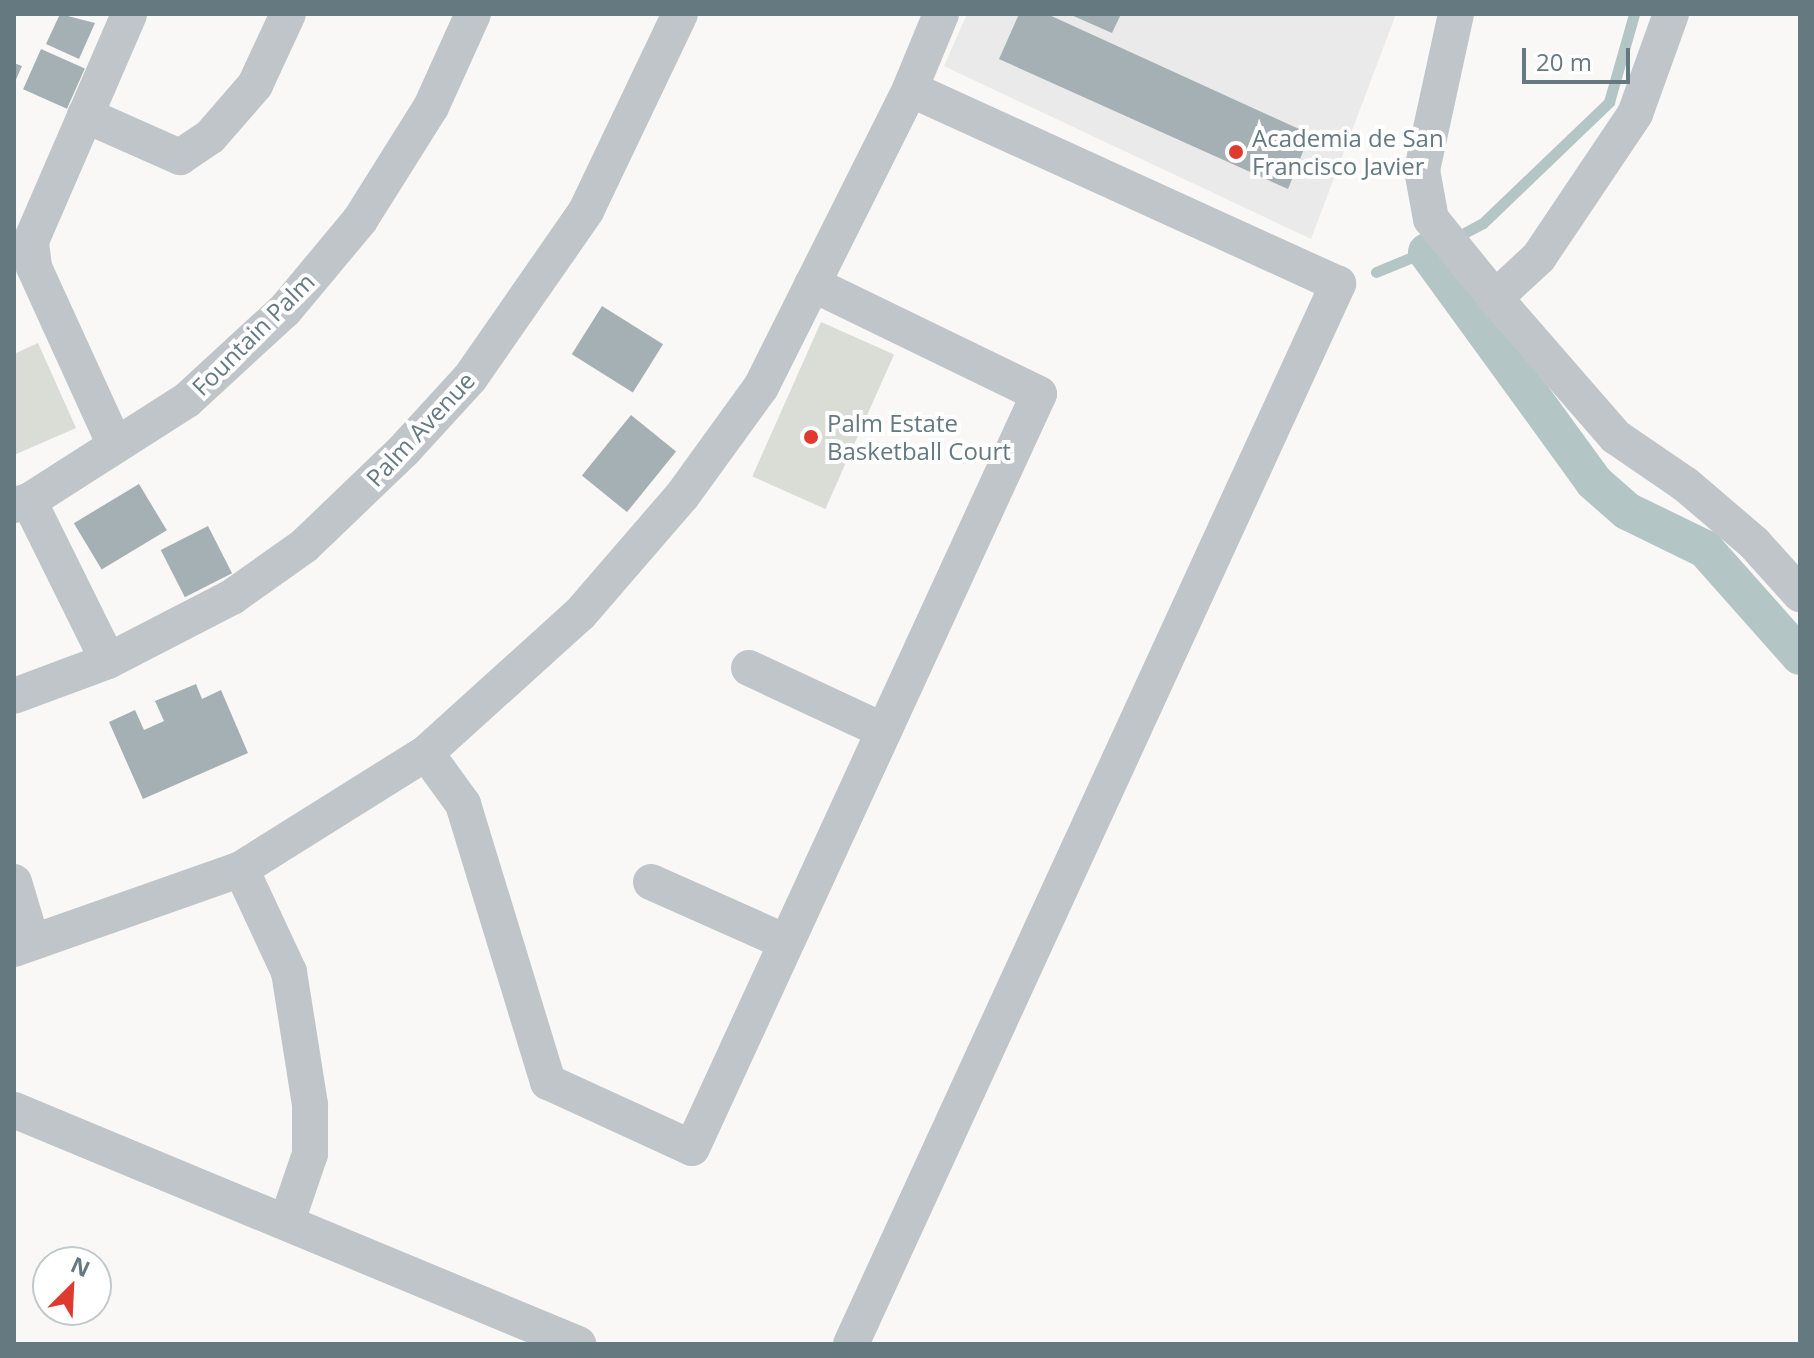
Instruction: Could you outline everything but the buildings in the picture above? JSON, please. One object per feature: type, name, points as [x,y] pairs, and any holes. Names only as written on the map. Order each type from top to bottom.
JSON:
[{"type":"street","points":[[115,445],[34,267],[31,241],[129,14]]},
{"type":"street","points":[[85,115],[180,157],[210,137],[255,85],[288,14]]},
{"type":"street","name":"Fountain Palm","points":[[22,503],[187,400],[285,310],[351,231],[431,107],[473,14]]},
{"type":"street","name":"Palm Avenue","points":[[14,696],[108,661],[232,597],[304,546],[470,378],[586,211],[680,14]]},
{"type":"street","points":[[14,882],[23,946],[241,869],[426,753],[580,614],[682,496],[761,387],[910,89],[941,14]]},
{"type":"street","points":[[1456,14],[1422,170],[1431,219],[1616,437],[1685,484],[1754,543],[1800,594]]},
{"type":"street","points":[[1495,298],[1539,257],[1635,114],[1671,14]]},
{"type":"street","points":[[851,1344],[1338,284],[910,89]]},
{"type":"street","points":[[426,753],[463,804],[548,1082],[692,1148],[1039,394],[812,284]]},
{"type":"street","points":[[22,503],[108,661]]},
{"type":"street","points":[[749,668],[884,731]]},
{"type":"street","points":[[241,869],[289,972],[310,1105],[310,1154],[287,1221]]},
{"type":"street","points":[[651,882],[786,942]]},
{"type":"street","points":[[14,1110],[578,1344]]},
{"type":"shaded area","name":"Academia de San Francisco Javier","points":[[967,14],[1396,14],[1311,239],[944,66]]},
{"type":"shaded area","name":"Palm Estate Basketball Court","points":[[821,322],[894,355],[825,509],[752,476]]},
{"type":"shaded area","points":[[38,343],[76,428],[14,455],[14,354]]},
{"type":"waterway","points":[[1466,232],[1483,223],[1609,102],[1634,14]]},
{"type":"waterway","points":[[1376,272],[1439,246]]},
{"type":"waterway","points":[[1427,252],[1594,482],[1627,511],[1705,549],[1800,656]]},
{"type":"place","name":"Academia de San Francisco Javier","points":[[1236,152]]},
{"type":"place","name":"Palm Estate Basketball Court","points":[[811,437]]}]
